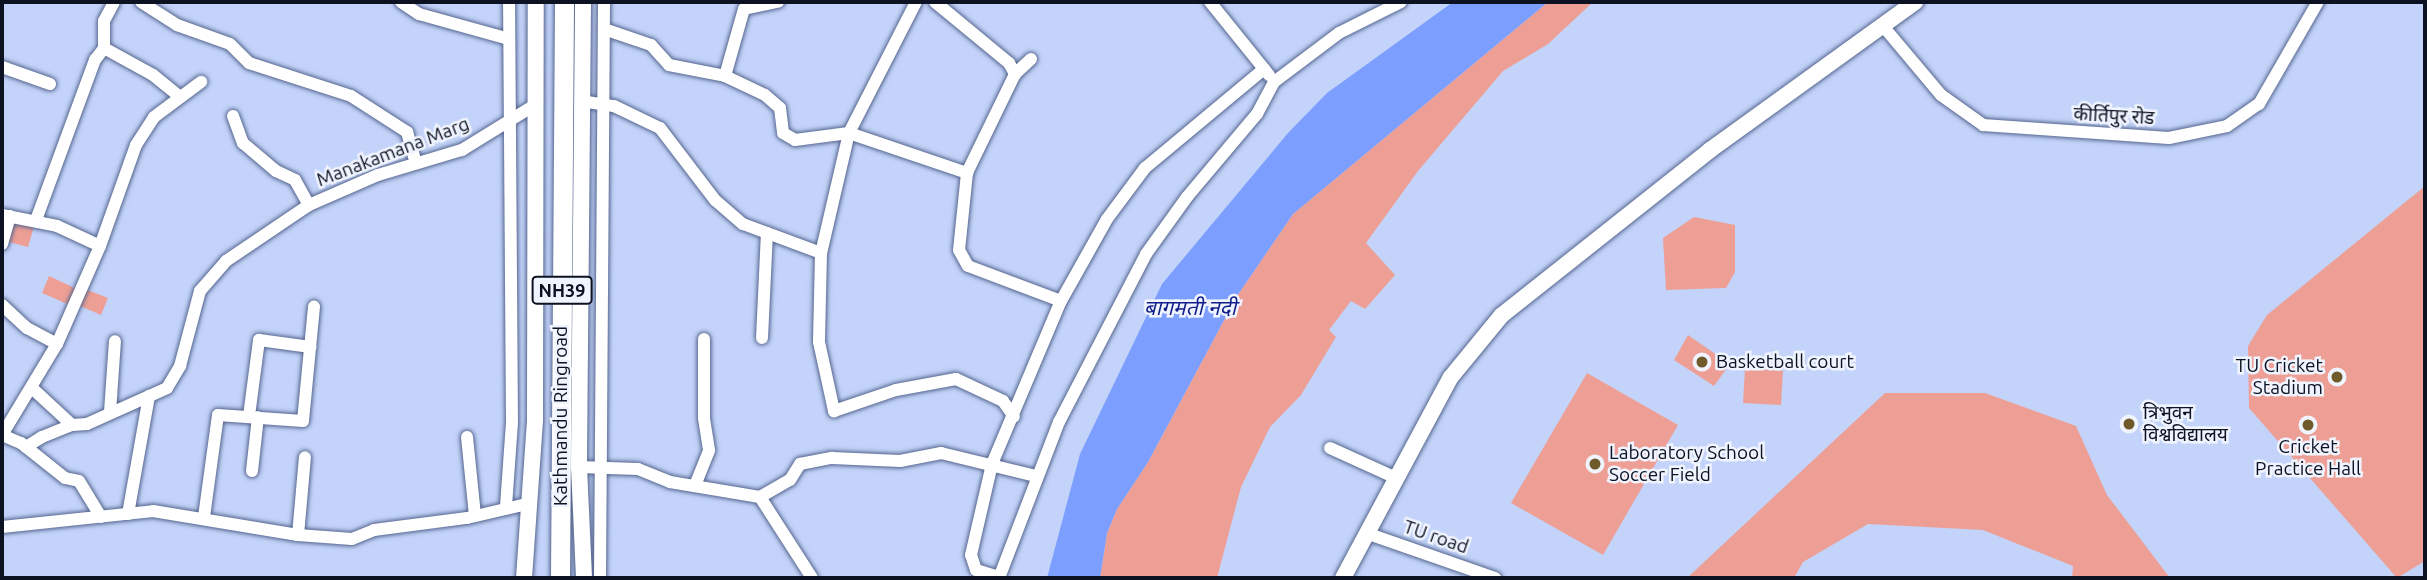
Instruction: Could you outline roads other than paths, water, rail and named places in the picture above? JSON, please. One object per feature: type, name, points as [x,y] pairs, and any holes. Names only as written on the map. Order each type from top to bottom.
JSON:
[{"type":"highway","name":"Kathmandu Ringroad","points":[[548,578],[550,2]]},
{"type":"highway","name":"Kathmandu Ringroad","points":[[561,578],[564,2]]},
{"type":"main road","points":[[524,578],[527,504],[535,419],[536,2]]},
{"type":"main road","points":[[583,2],[579,467],[584,578]]},
{"type":"main road","points":[[1343,578],[1451,377],[1502,316],[1710,150],[1915,2]]},
{"type":"street","points":[[36,220],[103,48],[104,21],[114,2]]},
{"type":"street","points":[[141,2],[177,25],[230,44],[249,63],[351,96],[407,132],[416,163]]},
{"type":"street","points":[[401,2],[419,14],[509,39]]},
{"type":"street","points":[[506,506],[512,423],[509,2]]},
{"type":"street","points":[[600,578],[604,2]]},
{"type":"street","points":[[725,76],[739,6],[778,2]]},
{"type":"street","points":[[916,2],[849,133],[821,253],[819,342],[834,411],[896,390],[956,379],[1003,401],[1014,417]]},
{"type":"street","points":[[935,2],[1009,63],[1015,75]]},
{"type":"street","points":[[1210,2],[1274,82]]},
{"type":"street","points":[[1264,69],[1146,168],[1107,219],[1061,301],[992,464],[971,555],[976,570],[999,578],[1036,476],[1091,355],[1146,254],[1187,197],[1257,114],[1274,82],[1339,33],[1401,2]]},
{"type":"street","name":"कीर्तिपुर रोड","points":[[1883,26],[1941,95],[1983,125],[2169,138],[2227,126],[2259,104],[2318,2]]},
{"type":"street","points":[[604,29],[651,46],[669,65],[725,76],[765,96],[780,108],[783,133],[795,140],[849,133],[967,173]]},
{"type":"street","points":[[103,48],[153,75],[178,95]]},
{"type":"street","points":[[1031,59],[1015,75],[967,173],[961,258],[968,266],[1061,301]]},
{"type":"street","points":[[2,67],[50,84]]},
{"type":"street","points":[[101,517],[79,481],[65,478],[26,447],[2,435],[16,406],[33,389],[57,344],[100,246],[136,145],[154,117],[178,95],[201,82]]},
{"type":"street","points":[[582,101],[605,104],[660,128],[715,200],[743,224],[821,253]]},
{"type":"street","name":"Manakamana Marg","points":[[26,447],[72,425],[87,424],[167,388],[180,366],[200,291],[226,261],[309,205],[377,174],[462,150],[509,125],[535,105]]},
{"type":"street","points":[[233,116],[243,143],[276,171],[295,180],[309,205]]},
{"type":"street","points":[[2,244],[6,215],[36,220],[100,246]]},
{"type":"street","points":[[762,338],[767,233]]},
{"type":"street","points":[[2,305],[27,328],[57,344]]},
{"type":"street","points":[[204,517],[218,415],[303,421],[314,307]]},
{"type":"street","points":[[696,483],[709,450],[704,416],[704,339]]},
{"type":"street","points":[[251,471],[259,340],[311,347]]},
{"type":"street","points":[[110,412],[115,341]]},
{"type":"street","points":[[33,389],[72,425]]},
{"type":"street","points":[[128,514],[149,396]]},
{"type":"street","points":[[467,437],[475,516]]},
{"type":"street","points":[[1330,448],[1396,478]]},
{"type":"street","points":[[579,467],[638,469],[670,482],[696,483],[761,497],[790,480],[800,464],[815,460],[900,461],[941,453],[1036,476]]},
{"type":"street","points":[[298,535],[305,457]]},
{"type":"street","points":[[761,497],[812,578]]},
{"type":"street","points":[[2,527],[153,511],[204,517],[298,535],[352,539],[374,530],[475,516],[506,506],[527,504]]},
{"type":"street","name":"TU road","points":[[1366,533],[1494,578]]},
{"type":"water","name":"बागमती नदी","points":[[1453,2],[1548,2],[1293,214],[1237,296],[1148,462],[1117,509],[1107,533],[1100,578],[1047,578],[1080,454],[1162,284],[1288,133],[1327,93]]},
{"type":"place","name":"Basketball court","points":[[1702,362]]},
{"type":"place","name":"TU Cricket Stadium","points":[[2337,377]]},
{"type":"place","name":"त्रिभुवन विश्वविद्यालय","points":[[2129,424]]},
{"type":"place","name":"Cricket Practice Hall","points":[[2308,425]]},
{"type":"place","name":"Laboratory School Soccer Field","points":[[1595,464]]}]
